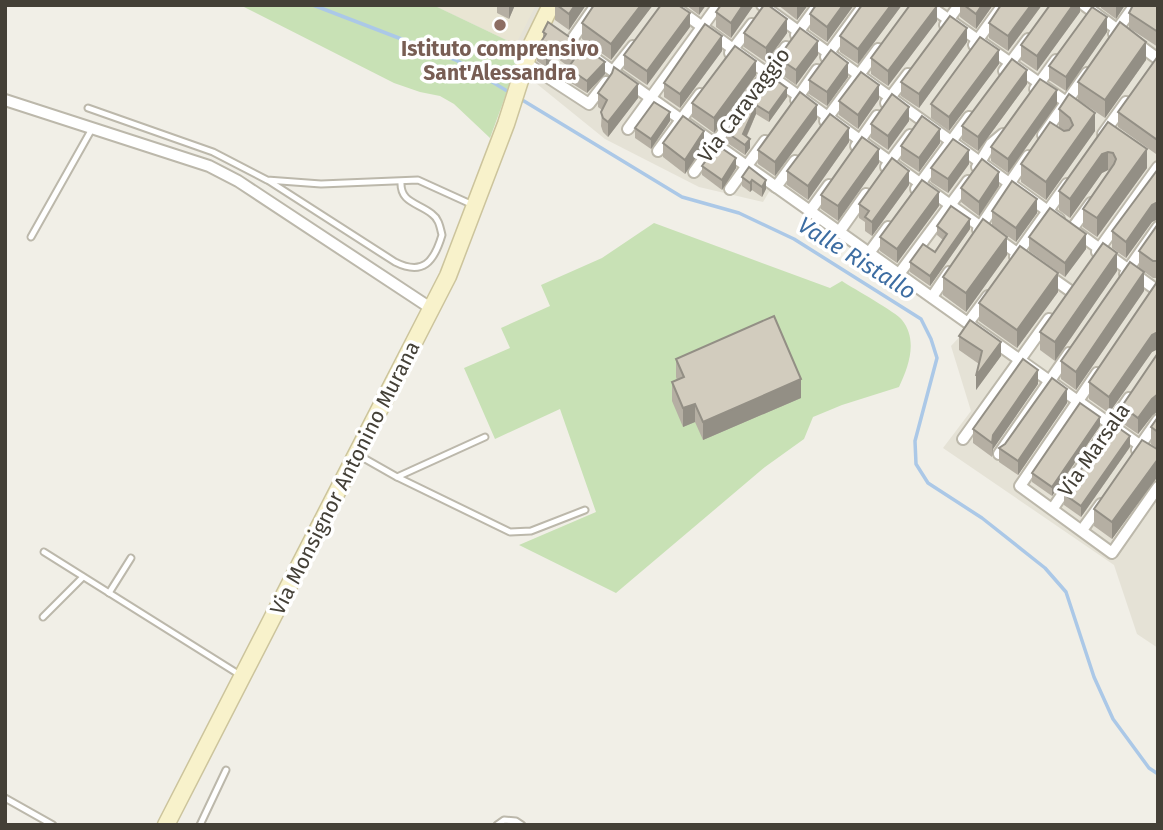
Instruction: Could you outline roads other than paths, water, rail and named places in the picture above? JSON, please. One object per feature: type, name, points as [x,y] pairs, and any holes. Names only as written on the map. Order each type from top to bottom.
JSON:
[{"type":"street","points":[[551,5],[557,31],[1158,458]]},
{"type":"street","points":[[596,5],[557,31],[525,66],[589,104],[606,82]]},
{"type":"street","points":[[672,5],[1069,290]]},
{"type":"street","points":[[628,129],[718,5]]},
{"type":"street","name":"Via Caravaggio","points":[[694,172],[818,5]]},
{"type":"street","points":[[792,105],[864,5]]},
{"type":"street","points":[[928,5],[1116,137]]},
{"type":"street","points":[[940,31],[959,5]]},
{"type":"street","points":[[970,51],[1003,5]]},
{"type":"street","points":[[1110,40],[1135,5]]},
{"type":"street","points":[[726,59],[764,6],[1157,288],[1147,300]]},
{"type":"street","points":[[1083,20],[1090,7],[1157,58],[1149,69]]},
{"type":"street","points":[[996,82],[1038,24]]},
{"type":"street","points":[[821,127],[889,35]]},
{"type":"street","points":[[614,72],[638,38]]},
{"type":"street","points":[[1032,94],[1062,52]]},
{"type":"street","points":[[1040,140],[1051,132],[1067,102],[1096,61]]},
{"type":"street","points":[[846,160],[915,64]]},
{"type":"street","name":"Via Monsignor Antonino Murana","points":[[166,825],[448,276],[506,124],[525,66]]},
{"type":"street","points":[[658,151],[704,89]]},
{"type":"street","points":[[1096,122],[1135,89]]},
{"type":"street","points":[[5,100],[209,166],[238,181],[432,309]]},
{"type":"street","points":[[839,232],[930,108]]},
{"type":"street","points":[[906,203],[974,112]]},
{"type":"street","points":[[1096,122],[1099,140]]},
{"type":"street","points":[[899,274],[976,170],[979,162],[1008,127]]},
{"type":"street","points":[[730,189],[769,136]]},
{"type":"street","points":[[776,187],[806,147]]},
{"type":"street","points":[[973,236],[1032,151]]},
{"type":"street","points":[[1092,259],[1158,166],[1147,158]]},
{"type":"street","points":[[1011,263],[1077,170]]},
{"type":"street","points":[[810,211],[839,171]]},
{"type":"street","points":[[1072,229],[1101,188]]},
{"type":"street","points":[[869,253],[898,213]]},
{"type":"street","points":[[1121,280],[1158,227]]},
{"type":"street","points":[[932,297],[953,266]]},
{"type":"street","points":[[1062,300],[1077,280]]},
{"type":"street","points":[[968,323],[996,283]]},
{"type":"street","points":[[962,439],[1055,310]]},
{"type":"street","points":[[999,454],[1073,347]]},
{"type":"street","points":[[1101,368],[1020,485],[1112,553],[1158,487]]},
{"type":"street","name":"Via Marsala","points":[[1053,508],[1134,391]]},
{"type":"street","points":[[1133,456],[1158,421]]},
{"type":"street","points":[[1082,530],[1104,498]]},
{"type":"lane","points":[[88,108],[213,152],[267,180],[395,262],[416,269],[424,266],[431,258],[442,235],[433,214],[405,198],[400,190],[401,182]]},
{"type":"lane","points":[[31,237],[93,128]]},
{"type":"lane","points":[[267,180],[321,184],[418,180],[475,206]]},
{"type":"lane","points":[[397,477],[485,437]]},
{"type":"lane","points":[[357,454],[510,533],[531,531],[586,510]]},
{"type":"lane","points":[[44,552],[243,677]]},
{"type":"lane","points":[[109,593],[131,558]]},
{"type":"lane","points":[[43,617],[83,577]]},
{"type":"lane","points":[[200,825],[226,770]]},
{"type":"lane","points":[[5,798],[53,825]]},
{"type":"lane","points":[[497,825],[504,820],[510,820],[522,825]]},
{"type":"waterway","name":"Valle Ristallo","points":[[313,5],[456,60],[512,94]]},
{"type":"waterway","name":"Valle Ristallo","points":[[519,98],[682,197],[739,213],[794,239],[921,319],[937,358],[915,441],[916,464],[928,483],[982,518],[1045,568],[1066,592],[1094,677],[1113,719],[1149,768],[1158,774]]},
{"type":"place","name":"Istituto comprensivo Sant'Alessandra","points":[[500,25]]}]
